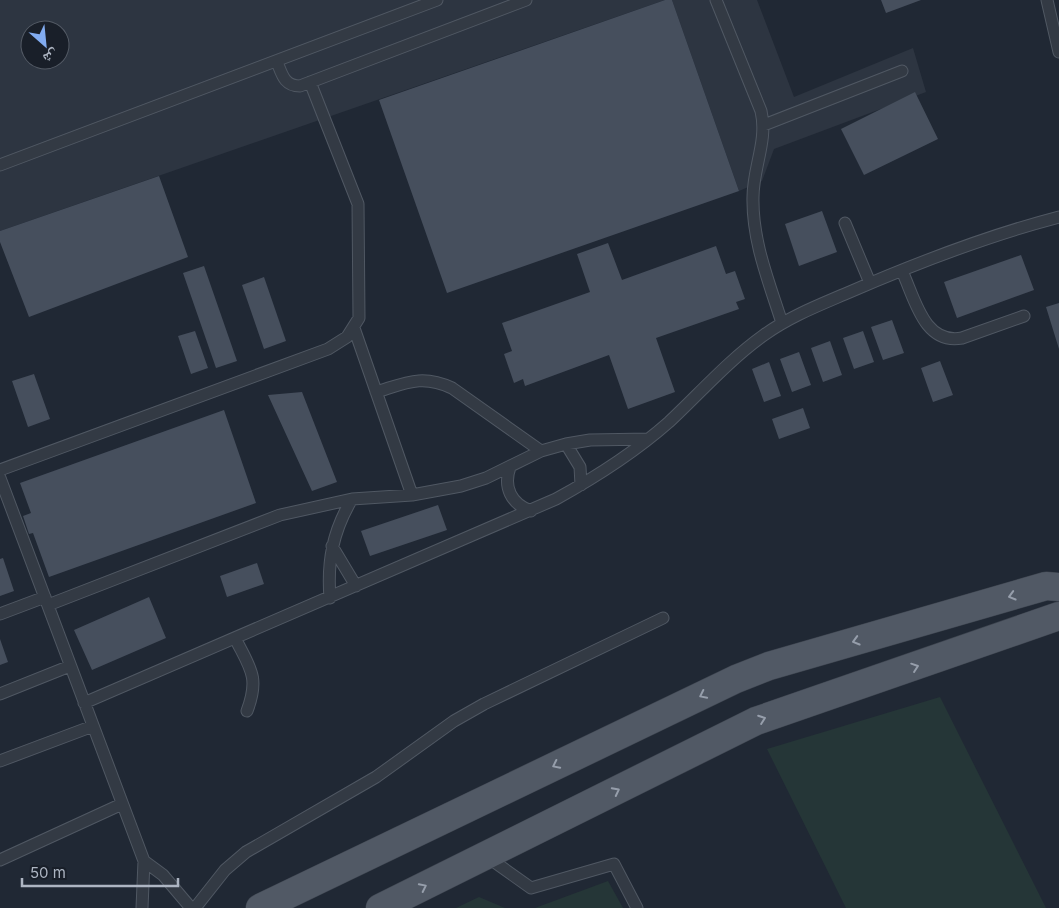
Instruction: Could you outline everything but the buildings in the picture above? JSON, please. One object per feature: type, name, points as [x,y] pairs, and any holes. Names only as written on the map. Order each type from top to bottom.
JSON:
[{"type":"main road","points":[[260,908],[736,679],[769,666],[1046,586],[1059,587]]},
{"type":"main road","points":[[380,908],[756,721],[1059,616]]},
{"type":"lane","points":[[0,165],[438,0]]},
{"type":"lane","points":[[277,62],[288,83],[300,86],[526,0]]},
{"type":"lane","points":[[716,0],[761,111],[764,125],[763,142],[754,178],[752,213],[759,251],[782,323]]},
{"type":"lane","points":[[1047,0],[1059,52]]},
{"type":"lane","points":[[764,125],[902,72]]},
{"type":"lane","points":[[0,470],[328,349],[347,337],[354,328],[360,305],[357,273],[358,204],[310,82]]},
{"type":"lane","points":[[84,703],[531,511],[581,485],[648,439],[745,350],[782,323],[870,283],[1022,227],[1059,217]]},
{"type":"lane","points":[[845,223],[870,283]]},
{"type":"lane","points":[[902,271],[927,324],[932,332],[941,338],[951,340],[962,338],[1024,316]]},
{"type":"lane","points":[[354,328],[412,495]]},
{"type":"lane","points":[[376,392],[419,379],[441,383],[452,388],[541,451]]},
{"type":"lane","points":[[0,614],[46,601],[280,515],[352,499],[412,495],[461,486],[510,467],[541,451],[566,444],[590,440],[648,439]]},
{"type":"lane","points":[[566,444],[577,458],[581,485]]},
{"type":"lane","points":[[510,467],[507,483],[512,498],[517,504],[531,511]]},
{"type":"lane","points":[[0,478],[144,861],[142,908]]},
{"type":"lane","points":[[330,598],[329,563],[332,546],[336,530],[352,499]]},
{"type":"lane","points":[[332,546],[356,586]]},
{"type":"lane","points":[[195,908],[224,870],[246,852],[376,777],[454,721],[484,704],[663,618]]},
{"type":"lane","points":[[236,638],[254,679],[254,694],[247,711]]},
{"type":"lane","points":[[0,694],[70,666]]},
{"type":"lane","points":[[0,760],[93,726]]},
{"type":"lane","points":[[0,860],[122,804]]},
{"type":"lane","points":[[486,856],[531,888],[614,864],[637,908]]},
{"type":"lane","points":[[144,861],[168,881],[191,908]]},
{"type":"shaded area","points":[[0,0],[665,0],[0,231]]},
{"type":"shaded area","points":[[672,0],[757,0],[794,97],[913,48],[926,92],[774,149],[762,181],[739,191]]},
{"type":"shaded area","points":[[940,697],[1046,908],[846,908],[767,749]]},
{"type":"shaded area","points":[[608,881],[623,908],[535,908]]},
{"type":"shaded area","points":[[479,897],[505,908],[456,908]]}]
